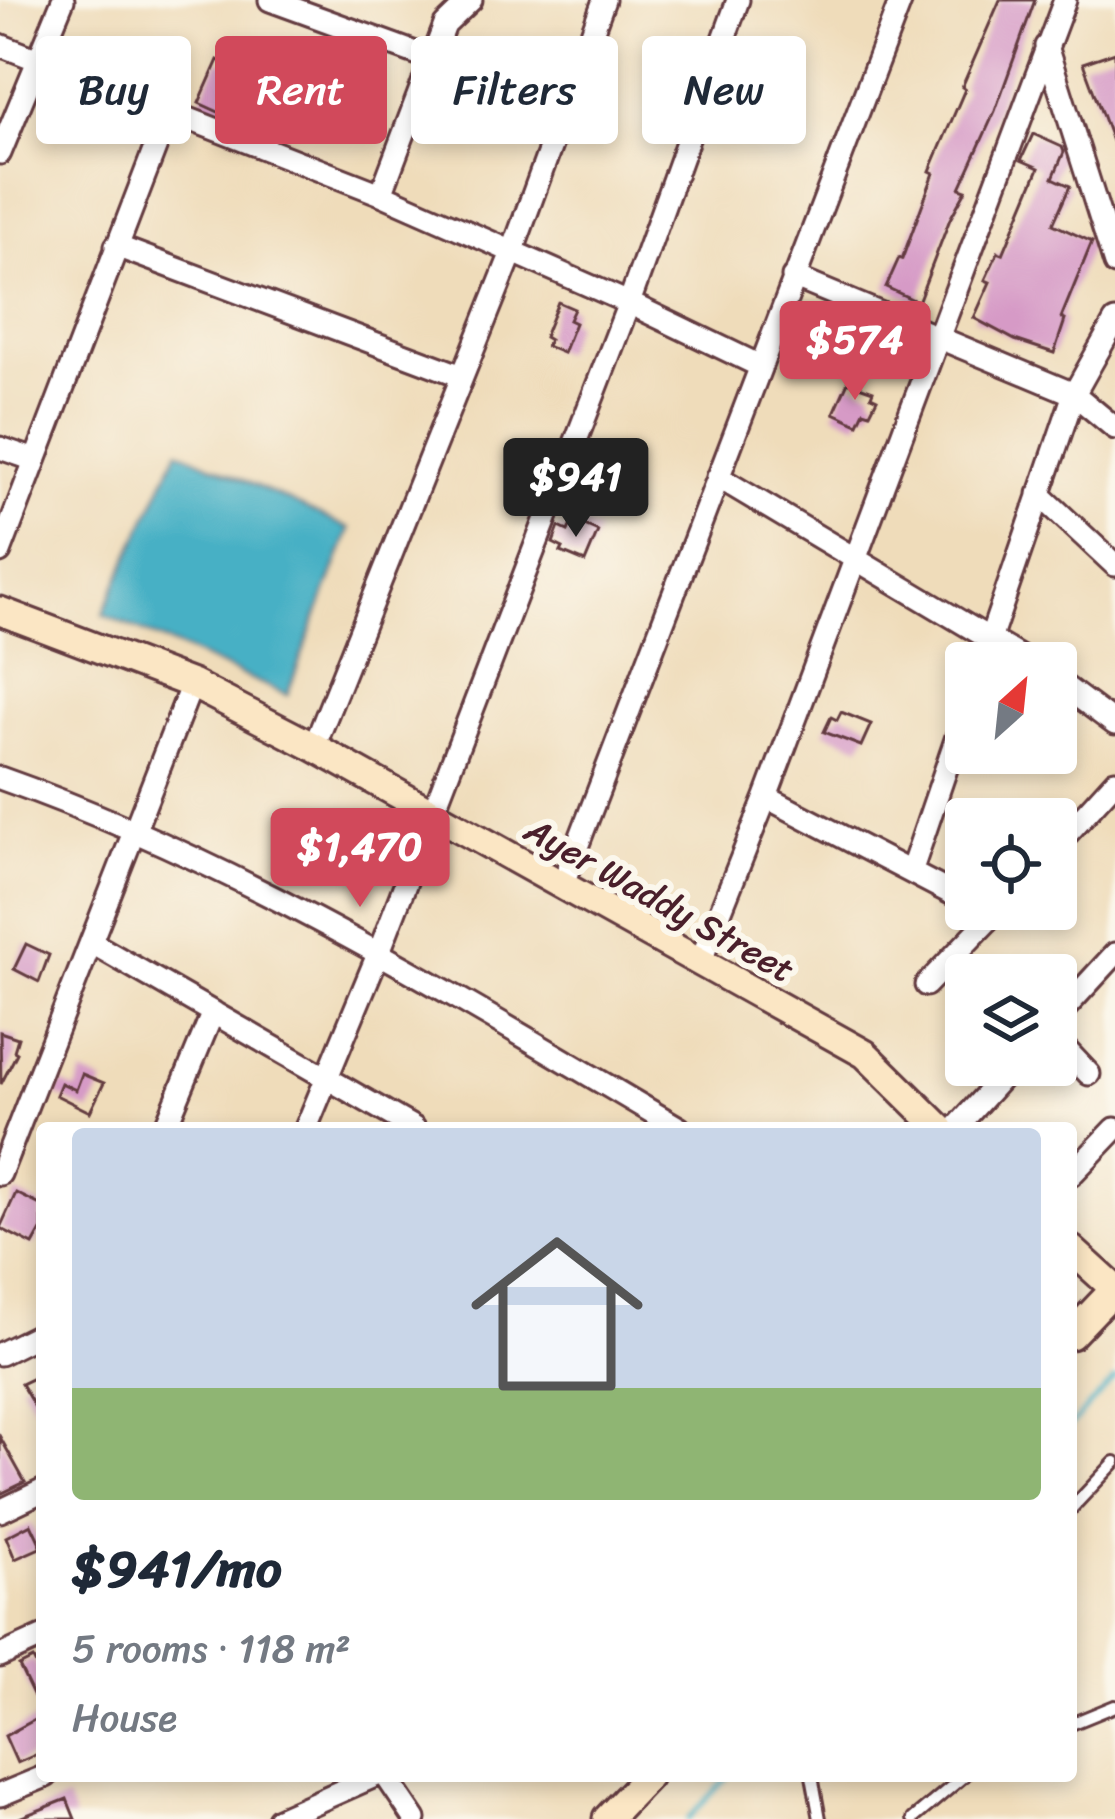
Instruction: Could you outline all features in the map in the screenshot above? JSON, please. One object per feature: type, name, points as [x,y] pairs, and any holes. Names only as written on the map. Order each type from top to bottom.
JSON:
[{"type":"street","points":[[48,36],[63,0]]},
{"type":"street","points":[[269,0],[411,51]]},
{"type":"street","points":[[441,36],[445,25],[471,0]]},
{"type":"street","points":[[314,748],[513,250],[604,0]]},
{"type":"street","points":[[309,1122],[379,952],[629,303],[738,0]]},
{"type":"street","points":[[562,886],[902,0]]},
{"type":"street","points":[[700,960],[766,797],[1065,0]]},
{"type":"street","points":[[0,45],[36,59]]},
{"type":"street","points":[[1046,46],[1115,264]]},
{"type":"street","points":[[0,153],[36,65]]},
{"type":"street","points":[[381,194],[411,115]]},
{"type":"street","points":[[191,117],[513,250],[760,366]]},
{"type":"street","points":[[0,552],[156,144]]},
{"type":"street","points":[[116,246],[462,376]]},
{"type":"street","points":[[793,278],[1074,394],[1115,428]]},
{"type":"street","points":[[989,642],[1074,394],[1115,321]]},
{"type":"street","points":[[0,448],[35,460]]},
{"type":"street","points":[[718,477],[998,642]]},
{"type":"street","points":[[1039,494],[1115,565]]},
{"type":"street","name":"Ayer Waddy Street","points":[[0,611],[192,684],[314,748],[865,1054],[934,1122]]},
{"type":"street","points":[[0,1174],[192,684]]},
{"type":"street","points":[[1077,696],[1115,724]]},
{"type":"street","points":[[911,872],[945,772]]},
{"type":"street","points":[[1077,823],[1115,782]]},
{"type":"street","points":[[2,784],[136,831],[379,952],[669,1122]]},
{"type":"street","points":[[766,797],[945,890]]},
{"type":"street","points":[[926,985],[974,930]]},
{"type":"street","points":[[92,943],[404,1122]]},
{"type":"street","points":[[1077,995],[1115,954]]},
{"type":"street","points":[[167,1122],[213,1012]]},
{"type":"street","points":[[1077,1061],[1089,1074]]},
{"type":"street","points":[[961,1122],[994,1086]]},
{"type":"street","points":[[1077,1169],[1115,1130]]},
{"type":"street","points":[[1077,1254],[1115,1289],[1077,1329]]},
{"type":"street","points":[[0,1354],[36,1336]]},
{"type":"street","points":[[0,1511],[36,1494]]},
{"type":"street","points":[[0,1656],[36,1640]]},
{"type":"street","points":[[0,1795],[36,1780]]},
{"type":"street","points":[[278,1819],[361,1782]]},
{"type":"street","points":[[390,1782],[415,1819]]},
{"type":"street","points":[[607,1819],[642,1782]]},
{"type":"lane","points":[[1077,1503],[1115,1462]]},
{"type":"lane","points":[[1077,1722],[1115,1706]]},
{"type":"lane","points":[[813,1782],[820,1819]]},
{"type":"lane","points":[[913,1819],[957,1782]]},
{"type":"water","points":[[178,450],[350,529],[287,695],[103,614]]},
{"type":"building","points":[[1000,0],[1035,0],[995,111],[960,188],[966,190],[918,302],[886,287],[902,259],[934,173],[930,171]]},
{"type":"building","points":[[1115,52],[1115,143],[1113,144],[1083,63]]},
{"type":"building","points":[[215,67],[215,110],[199,103]]},
{"type":"building","points":[[1033,134],[1064,152],[1053,178],[1070,186],[1053,224],[1092,242],[1061,318],[1065,320],[1054,353],[1015,340],[974,318],[990,282],[985,280],[998,252],[1003,254],[1039,168],[1021,160]]},
{"type":"building","points":[[558,302],[574,309],[569,320],[575,323],[563,353],[546,346],[549,340],[544,337]]},
{"type":"building","points":[[848,382],[873,391],[871,396],[877,399],[858,424],[834,413]]},
{"type":"building","points":[[594,463],[619,474],[606,505],[574,487],[581,471],[589,474]]},
{"type":"building","points":[[573,520],[598,531],[585,562],[561,552],[563,548],[553,543],[559,527],[568,531]]},
{"type":"building","points":[[841,712],[871,724],[861,746],[824,732],[831,717],[837,720]]},
{"type":"building","points":[[26,944],[49,955],[39,982],[14,969]]},
{"type":"building","points":[[0,1032],[18,1038],[17,1053],[1,1084]]},
{"type":"building","points":[[82,1074],[104,1083],[90,1112],[56,1095],[61,1083],[76,1090]]},
{"type":"building","points":[[16,1193],[36,1203],[33,1245],[0,1228]]},
{"type":"building","points":[[36,1377],[36,1409],[21,1384]]},
{"type":"building","points":[[0,1437],[25,1482],[0,1494]]},
{"type":"building","points":[[31,1524],[36,1550],[15,1559],[6,1537]]},
{"type":"building","points":[[33,1659],[36,1665],[36,1701],[19,1666]]},
{"type":"building","points":[[36,1719],[36,1755],[17,1763],[5,1736]]},
{"type":"building","points":[[67,1799],[75,1819],[19,1819],[19,1818]]},
{"type":"waterway","points":[[1077,1419],[1115,1379]]},
{"type":"waterway","points":[[688,1819],[723,1782]]}]
